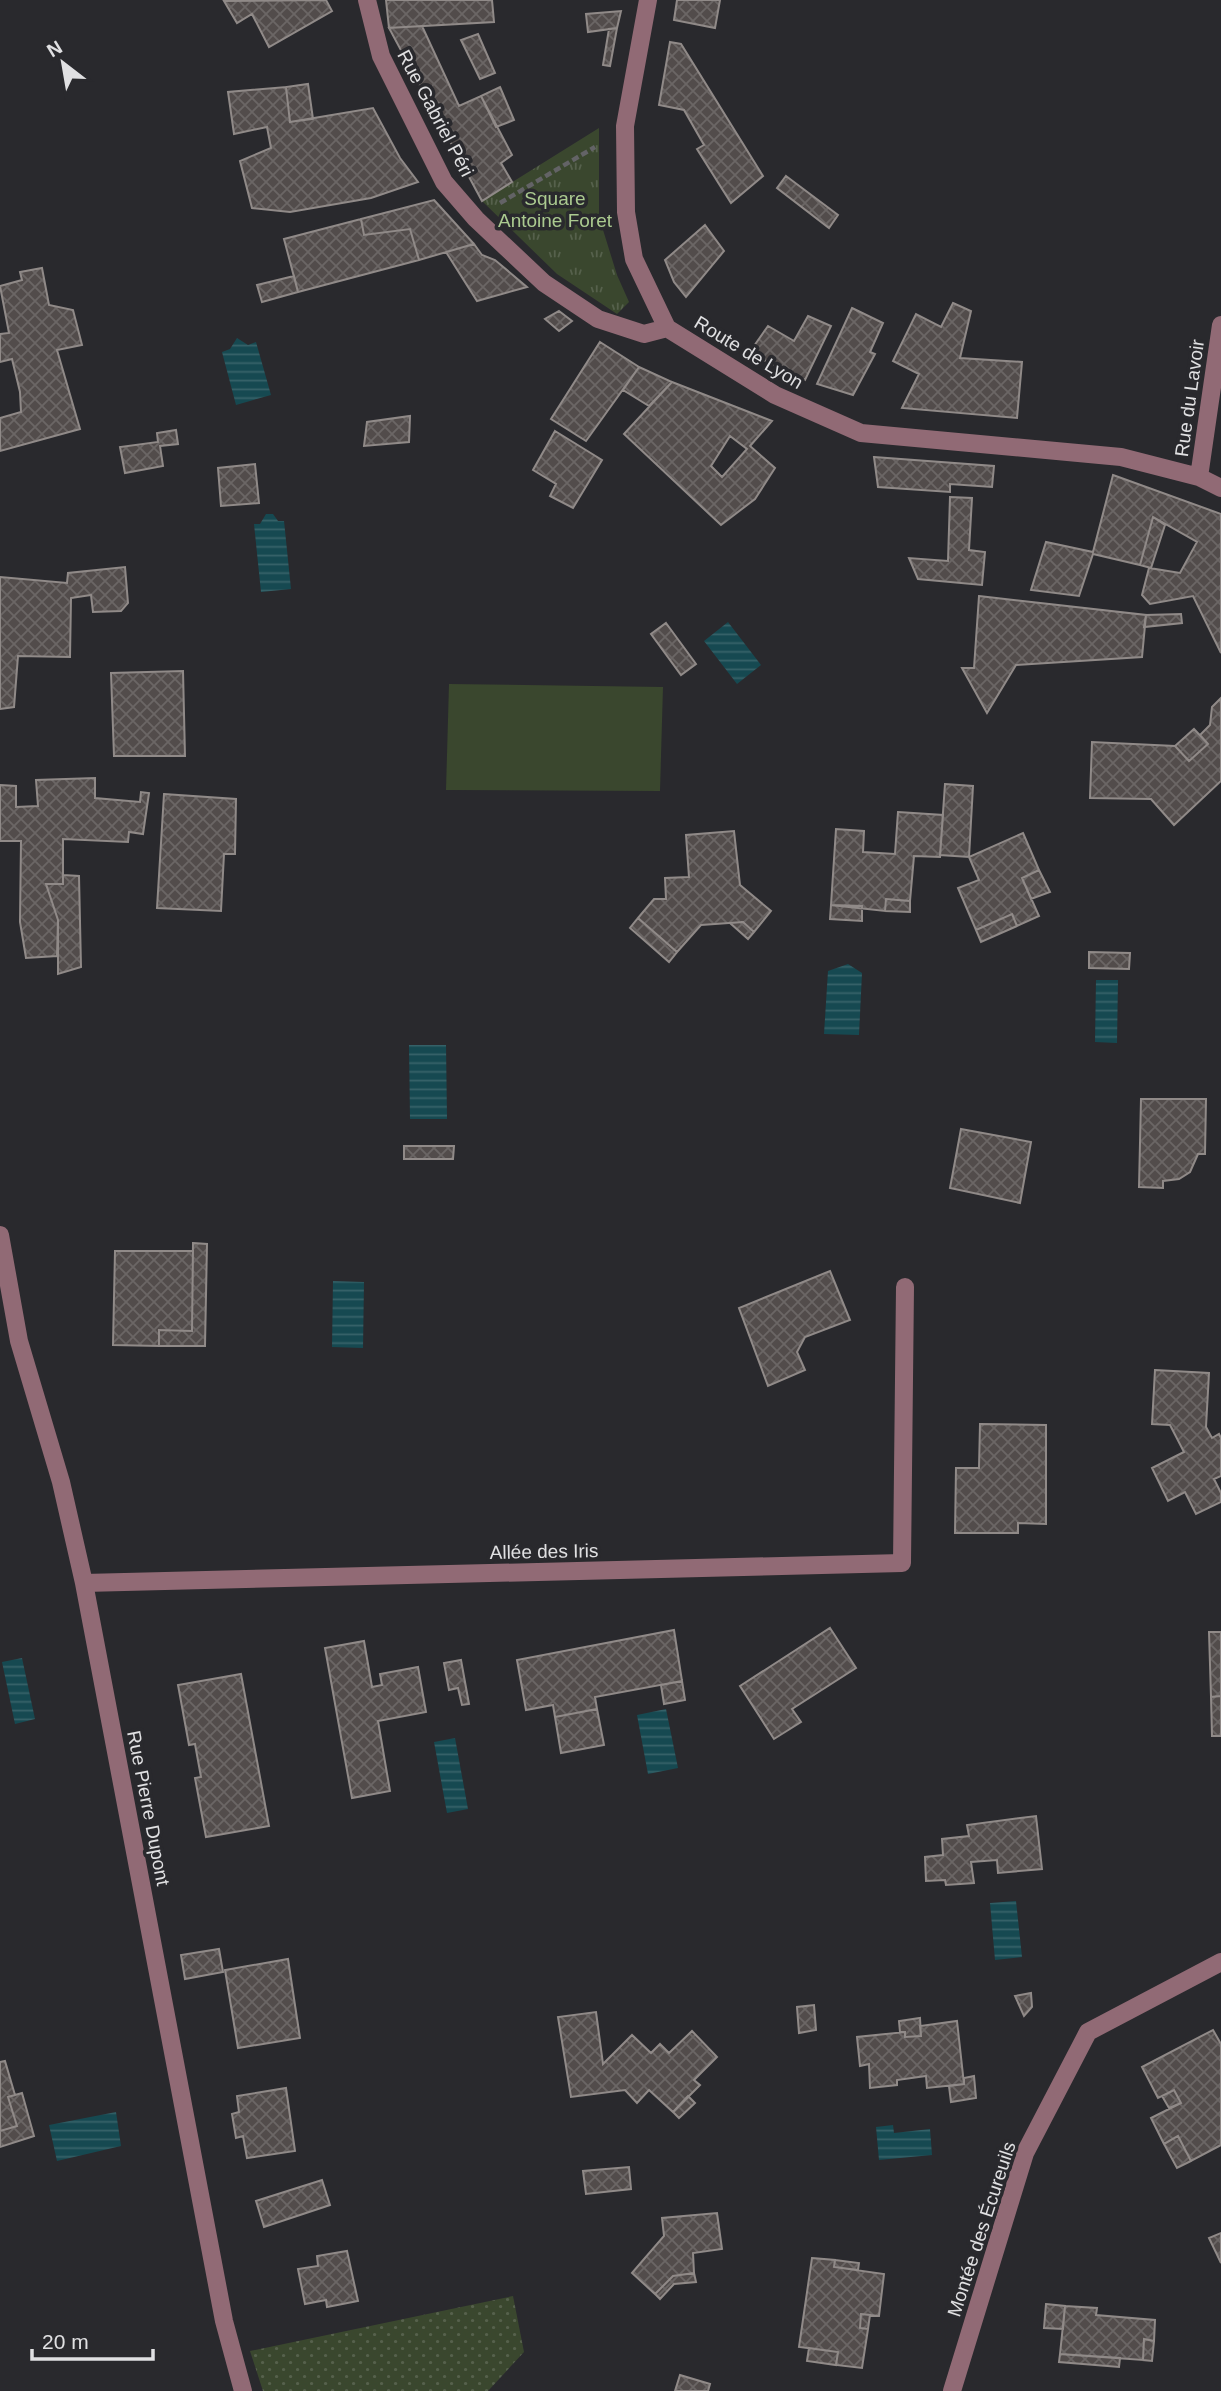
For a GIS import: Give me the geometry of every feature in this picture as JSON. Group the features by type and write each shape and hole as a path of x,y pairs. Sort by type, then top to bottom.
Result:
{"street":[{"name":"Rue Gabriel Péri","path":"367,0 381,57 438,171 444,182 477,219 544,283 598,319 644,334 667,328"},
{"name":"Route de Lyon","path":"648,0 625,126 626,212 634,259 667,328 775,395 861,433 1121,457 1199,477 1221,488"},
{"name":"Rue du Lavoir","path":"1199,477 1221,325"},
{"name":"Rue Pierre Dupont","path":"0,1236 19,1341 61,1482 84,1583 224,2321 243,2391"},
{"name":"Allée des Iris","path":"84,1583 902,1563 905,1287"},
{"name":"Montée des Écureuils","path":"952,2391 1026,2153 1088,2032 1221,1962"}],"path":[{"path":"477,219 625,126"}],"green space":[{"name":"Square Antoine Foret","path":"599,128 599,217 617,275 629,302 617,314 557,274 482,201"},
{"path":"449,684 663,687 660,791 446,790"},
{"path":"513,2296 524,2352 488,2391 263,2391 250,2351"}],"water":[{"path":"237,338 248,345 256,342 271,395 236,405 222,352 230,349"},
{"path":"266,514 273,514 278,521 284,521 291,589 261,592 254,524 260,524"},
{"path":"728,622 761,665 737,684 704,641"},
{"path":"848,964 862,973 859,1035 824,1034 828,971"},
{"path":"1096,980 1118,980 1117,1043 1095,1042"},
{"path":"409,1045 446,1045 447,1119 410,1119"},
{"path":"333,1281 364,1282 363,1348 332,1347"},
{"path":"22,1658 35,1719 15,1724 2,1662"},
{"path":"666,1709 678,1768 648,1774 637,1715"},
{"path":"455,1738 468,1809 447,1813 434,1742"},
{"path":"1016,1901 1022,1957 995,1960 990,1903"},
{"path":"116,2112 121,2146 57,2161 49,2125"},
{"path":"893,2125 894,2133 930,2129 932,2155 879,2160 876,2127"}],"building":[{"path":"326,0 332,11 269,47 252,14 237,23 224,1"},
{"path":"386,0 492,0 494,22 389,28"},
{"path":"677,0 720,0 715,28 674,20"},
{"path":"621,11 617,28 588,32 586,14"},
{"path":"422,26 459,106 481,96 512,155 501,163 512,182 482,201 389,28"},
{"path":"617,28 610,66 603,65 609,29"},
{"path":"478,34 495,73 480,79 461,40"},
{"path":"670,42 681,44 763,176 731,203 697,149 704,145 684,110 659,105"},
{"path":"308,84 313,119 290,122 286,87"},
{"path":"286,87 290,122 373,108 400,158 418,182 371,198 290,212 252,208 240,161 271,148 267,127 234,134 228,92"},
{"path":"500,87 514,120 496,127 481,96"},
{"path":"786,176 838,215 829,228 777,188"},
{"path":"434,200 474,244 419,260 410,229 364,235 361,219"},
{"path":"361,219 364,235 410,229 419,260 298,292 284,239"},
{"path":"705,225 724,251 686,297 674,282 665,260"},
{"path":"474,244 482,255 495,260 527,287 477,301 446,252"},
{"path":"42,268 49,305 73,310 82,345 57,350 80,429 0,451 0,418 21,412 20,392 12,359 0,362 0,334 9,333 0,286 22,280 20,272"},
{"path":"294,276 298,292 262,302 257,285"},
{"path":"953,303 971,311 960,358 1022,362 1017,418 902,408 919,374 893,361 916,314 941,327"},
{"path":"852,308 883,323 870,352 875,354 853,395 817,384"},
{"path":"559,311 572,321 559,331 545,319"},
{"path":"808,316 831,326 805,380 749,353 768,326 794,341"},
{"path":"600,342 639,367 586,441 551,419"},
{"path":"639,367 672,382 649,406 623,390"},
{"path":"672,382 772,421 750,446 775,468 755,499 721,525 624,434","holes":["730,436 747,449 722,477 711,466"]},
{"path":"410,416 409,442 364,446 367,422"},
{"path":"176,430 178,444 160,446 163,466 125,473 120,447 158,442 157,433"},
{"path":"555,431 602,460 573,508 550,496 556,484 533,470"},
{"path":"874,457 994,466 992,487 950,484 950,492 878,487"},
{"path":"255,464 259,503 221,506 218,468"},
{"path":"1113,475 1221,514 1221,653 1193,596 1150,604 1142,595 1149,568 1180,573 1197,542 1153,517 1140,565 1093,554 1079,596 1031,590 1046,542 1093,552"},
{"path":"950,497 972,498 969,550 985,552 982,585 918,579 909,558 948,561"},
{"path":"1153,517 1165,525 1151,568 1140,565"},
{"path":"125,567 128,603 121,611 93,612 91,595 71,598 70,657 18,656 14,707 0,709 0,577 67,583 68,573"},
{"path":"979,596 1146,615 1142,657 1016,665 987,713 962,668 974,668"},
{"path":"1181,614 1182,623 1144,627 1146,615"},
{"path":"666,623 696,664 681,675 651,634"},
{"path":"183,671 185,756 114,756 111,673"},
{"path":"1221,698 1221,781 1174,825 1151,799 1090,798 1092,742 1175,746 1189,761 1208,744 1200,735 1210,725 1212,707"},
{"path":"1194,729 1208,744 1189,761 1175,746"},
{"path":"95,778 95,798 140,802 141,792 149,793 143,834 129,832 128,842 63,839 63,884 46,884 58,920 57,956 26,958 20,922 21,841 0,841 0,785 16,786 16,807 38,806 36,780"},
{"path":"945,784 973,786 969,857 940,855"},
{"path":"164,794 236,799 235,854 224,854 221,911 157,908"},
{"path":"898,812 943,815 940,857 914,856 910,901 886,899 885,911 831,905 836,829 864,831 863,852 895,854"},
{"path":"734,831 740,885 771,911 754,932 743,922 701,925 677,952 638,918 654,899 666,899 665,878 689,877 686,835"},
{"path":"1023,833 1039,870 1022,878 1039,916 1017,926 1012,914 976,930 958,888 979,880 969,857"},
{"path":"1039,870 1050,892 1031,899 1022,878"},
{"path":"63,875 79,876 81,967 58,974 58,920 46,884 63,884"},
{"path":"886,899 910,901 910,912 885,911"},
{"path":"831,905 862,906 862,921 830,919"},
{"path":"1012,914 1017,926 981,942 976,930"},
{"path":"638,918 677,952 669,962 630,928"},
{"path":"743,922 754,932 748,939 730,923"},
{"path":"1089,952 1130,953 1129,969 1089,968"},
{"path":"1141,1099 1206,1099 1205,1154 1198,1154 1190,1172 1179,1179 1163,1181 1163,1188 1139,1187"},
{"path":"961,1129 1031,1142 1020,1203 950,1188"},
{"path":"404,1146 454,1146 453,1159 404,1159"},
{"path":"193,1243 207,1244 205,1346 159,1346 159,1330 192,1331"},
{"path":"115,1251 193,1251 192,1331 159,1330 159,1346 113,1345"},
{"path":"830,1271 850,1320 805,1337 797,1352 805,1370 768,1386 739,1308"},
{"path":"1155,1370 1209,1373 1206,1427 1212,1438 1219,1434 1221,1438 1221,1476 1214,1479 1221,1493 1221,1502 1196,1514 1185,1492 1168,1501 1152,1468 1184,1452 1170,1425 1152,1424"},
{"path":"980,1424 1046,1425 1046,1524 1018,1523 1018,1533 955,1533 956,1468 979,1468"},
{"path":"830,1628 856,1668 792,1709 801,1722 774,1739 740,1686"},
{"path":"674,1630 682,1681 595,1697 597,1709 555,1717 553,1705 526,1710 517,1660"},
{"path":"1209,1632 1221,1632 1221,1696 1211,1697"},
{"path":"364,1641 372,1687 382,1685 380,1674 418,1667 426,1712 378,1721 390,1791 352,1798 325,1648"},
{"path":"461,1660 469,1704 462,1705 458,1688 449,1690 444,1663"},
{"path":"241,1674 269,1826 206,1837 195,1778 201,1777 195,1744 189,1745 178,1685"},
{"path":"682,1681 685,1700 664,1704 661,1685"},
{"path":"1221,1696 1221,1736 1212,1736 1211,1697"},
{"path":"597,1709 604,1745 561,1753 555,1717"},
{"path":"1036,1816 1042,1869 998,1873 997,1860 971,1862 974,1883 946,1885 945,1880 926,1881 925,1857 943,1855 942,1839 969,1836 967,1825"},
{"path":"219,1949 223,1972 185,1979 181,1955"},
{"path":"288,1959 300,2038 238,2048 225,1970"},
{"path":"1031,1993 1032,2007 1024,2016 1015,1996"},
{"path":"814,2005 816,2030 799,2033 797,2007"},
{"path":"596,2012 603,2064 632,2035 651,2053 660,2044 669,2053 692,2031 717,2057 694,2080 700,2085 673,2112 649,2090 637,2103 625,2090 571,2097 558,2017"},
{"path":"920,2018 921,2036 905,2037 905,2032 900,2032 899,2021"},
{"path":"957,2021 964,2084 927,2088 926,2076 897,2080 897,2085 870,2088 869,2064 860,2066 857,2037 905,2032 905,2037 921,2036 920,2026"},
{"path":"1213,2030 1221,2044 1221,2145 1191,2161 1178,2136 1164,2144 1151,2118 1181,2103 1174,2090 1158,2098 1142,2067"},
{"path":"5,2061 15,2095 8,2097 17,2126 0,2131 0,2062"},
{"path":"974,2076 976,2098 951,2102 949,2086 964,2084 964,2078"},
{"path":"286,2088 295,2151 247,2158 243,2136 236,2138 232,2114 239,2112 237,2096"},
{"path":"1174,2090 1181,2103 1169,2108 1162,2096"},
{"path":"22,2093 34,2136 0,2147 0,2131 17,2126 8,2097"},
{"path":"688,2096 695,2103 679,2118 673,2112"},
{"path":"1178,2136 1191,2161 1177,2168 1164,2144"},
{"path":"629,2167 631,2189 586,2194 583,2171"},
{"path":"322,2180 330,2205 264,2227 256,2201"},
{"path":"717,2213 722,2249 693,2253 694,2273 673,2276 655,2294 632,2273 664,2236 662,2218"},
{"path":"1221,2233 1221,2263 1209,2238"},
{"path":"347,2251 358,2301 327,2307 326,2300 305,2304 298,2269 318,2266 317,2256"},
{"path":"812,2258 835,2260 834,2267 884,2274 879,2316 861,2314 860,2328 868,2329 862,2368 836,2365 838,2352 799,2347"},
{"path":"835,2260 859,2263 858,2270 834,2267"},
{"path":"694,2273 696,2282 674,2284 660,2299 655,2294 673,2276"},
{"path":"1046,2304 1065,2306 1063,2329 1044,2328"},
{"path":"1065,2306 1097,2308 1096,2315 1155,2320 1154,2341 1144,2339 1143,2360 1060,2354"},
{"path":"861,2314 870,2315 868,2329 860,2328"},
{"path":"1144,2339 1154,2341 1152,2361 1143,2360"},
{"path":"809,2348 838,2352 836,2365 807,2361"},
{"path":"1060,2354 1120,2358 1119,2367 1059,2362"},
{"path":"680,2375 710,2384 708,2391 675,2391"}]}
